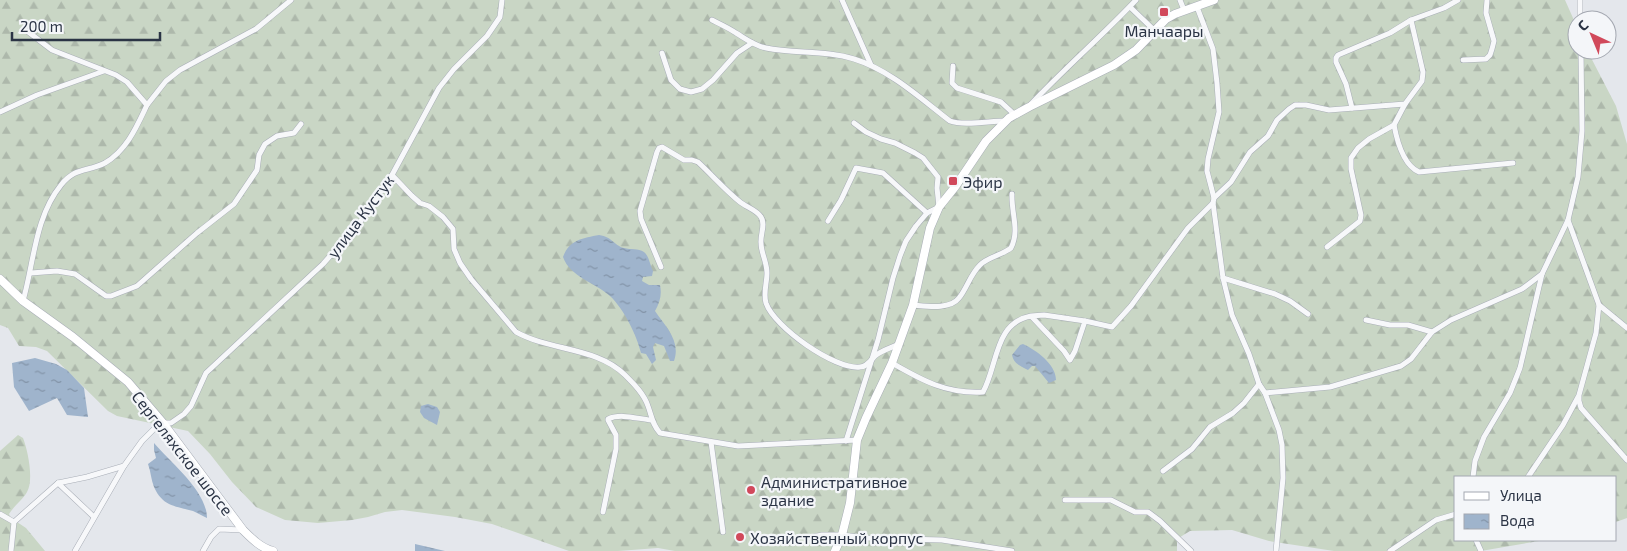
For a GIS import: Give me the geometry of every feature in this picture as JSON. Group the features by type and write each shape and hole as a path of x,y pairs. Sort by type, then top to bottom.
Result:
{"main road":[{"path":"835,551 842,535 850,503 857,440 892,364 913,306 930,228 940,207 986,141 1005,121 1029,106 1114,65 1136,50 1166,19 1184,10 1214,0"},
{"name":"Сергеляхское шоссе","path":"0,278 23,301 106,363 128,382 163,423 243,530 254,540 273,551"}],"street":[{"path":"23,301 44,213 61,185 72,174 104,163 123,147 136,130 147,105 166,81 180,70 256,29 291,0"},
{"name":"улица Кустук","path":"75,551 124,466 142,441 163,423 171,423 184,414 191,406 206,374 331,256 360,222 392,175 439,88 454,69 487,36 500,17 502,0"},
{"path":"842,0 871,65"},
{"path":"1029,106 1057,76 1100,38 1136,0"},
{"path":"1180,0 1184,10"},
{"path":"1352,108 1346,84 1336,58 1390,33 1412,20 1444,8 1458,0"},
{"path":"1463,60 1486,59 1490,55 1494,41 1486,13 1487,0"},
{"path":"1130,7 1154,30"},
{"path":"1196,7 1210,38 1217,83 1219,112 1207,171 1213,200 1222,278 1232,315 1250,354 1282,445 1283,478 1276,551"},
{"path":"712,20 752,43 773,49 808,51 853,58 871,65 888,74 956,124 1005,121"},
{"path":"1327,247 1360,221 1361,215 1351,169 1351,158 1358,148 1369,139 1394,125 1405,104 1422,81 1423,72 1412,20"},
{"path":"27,31 52,50 116,75 127,82 147,105"},
{"path":"662,53 671,80 680,90 691,92 702,90 737,53 752,43"},
{"path":"1472,476 1481,443 1510,393 1520,368 1542,274 1568,220 1578,177 1582,131 1581,60"},
{"path":"953,66 952,83 956,88 1001,102 1015,115"},
{"path":"0,112 37,95 104,71"},
{"path":"892,364 920,380 939,388 983,392 1006,331 1023,318 1044,315 1112,327 1131,306 1188,228 1230,182 1250,152 1268,136 1277,120 1288,109 1295,105 1306,105 1329,110 1405,104"},
{"path":"846,441 878,340 893,278 906,241 927,213 940,207 937,188 938,176 923,158 895,143 881,140 854,123"},
{"path":"31,273 57,271 74,274 106,296 111,296 137,286 197,233 234,204 257,170 258,155 265,144 277,136 294,132 301,124"},
{"path":"1394,125 1402,153 1413,170 1419,172 1513,164"},
{"path":"661,267 641,219 640,211 656,152 662,147 680,159 698,162 738,201 762,217 764,223 760,236 767,274 766,302 771,312 785,328 802,343 837,362 858,368 863,367 876,355 899,344"},
{"path":"828,221 841,200 856,168 883,173 927,213"},
{"path":"392,175 412,196 420,203 429,206 453,229 454,249 460,263 516,332 525,337 606,360 624,374 644,396 651,420 657,430 664,435 738,446 857,440"},
{"path":"913,306 930,307 952,303 958,299 970,276 981,264 1012,248 1016,232 1011,204 1012,194"},
{"path":"1529,476 1563,425 1579,395 1596,333 1599,305 1568,220"},
{"path":"1265,393 1330,387 1401,366 1411,359 1432,332 1451,320 1522,289 1542,274"},
{"path":"1222,278 1275,294 1290,301 1308,314"},
{"path":"1599,305 1627,328"},
{"path":"1032,316 1064,350 1070,360 1085,321"},
{"path":"1366,320 1390,325 1408,325 1432,332"},
{"path":"1163,470 1192,448 1210,427 1238,408 1259,384"},
{"path":"1579,395 1581,408 1627,460"},
{"path":"603,512 616,449 616,435 608,419 629,416 651,420"},
{"path":"711,442 723,532"},
{"path":"11,551 14,522 58,483 87,478 124,466"},
{"path":"58,483 94,517"},
{"path":"1065,500 1111,500 1135,512 1148,512 1192,551"},
{"path":"0,514 14,522"},
{"path":"1390,551 1436,520 1454,515"},
{"path":"203,551 211,537 219,529 243,530"},
{"path":"808,538 822,535 842,535 866,538 942,540 1012,551"}],"green space":[{"path":"0,0 1565,0 1569,10 1567,10 1567,60 1592,60 1616,106 1627,144 1627,518 1617,522 1617,476 1454,476 1454,541 1539,541 1481,551 1334,551 1269,541 1232,530 1190,531 1177,539 1177,551 675,551 658,548 618,551 569,551 492,524 402,510 352,520 318,523 285,520 256,507 188,431 117,416 108,411 47,351 36,347 19,346 8,328 0,325"},
{"path":"18,435 23,438 27,450 30,480 26,494 9,514 11,518 26,528 45,551 0,551 0,451"}],"water":[{"path":"599,235 607,237 620,247 642,251 647,256 653,271 652,276 643,277 642,281 649,285 660,285 660,298 655,311 674,341 676,354 674,361 670,361 664,346 655,343 653,347 656,360 652,364 646,354 641,353 629,323 615,301 604,291 577,275 566,264 563,257 573,243"},
{"path":"1023,344 1034,350 1049,363 1053,368 1056,380 1049,383 1035,366 1028,370 1016,363 1012,355"},
{"path":"35,358 56,364 67,370 84,388 88,417 67,415 57,398 29,411 14,387 12,363"},
{"path":"428,404 437,407 440,412 437,425 424,418 420,412 421,406"},
{"path":"154,443 194,487 201,498 207,518 193,511 170,505 158,494 153,484 148,464 156,458"},
{"path":"415,544 445,551 415,551"}],"place":[{"name":"Манчаары","path":"1164,12"},
{"name":"Эфир","path":"953,181"},
{"name":"Административное здание","path":"751,490"},
{"name":"Хозяйственный корпус","path":"740,537"}]}
